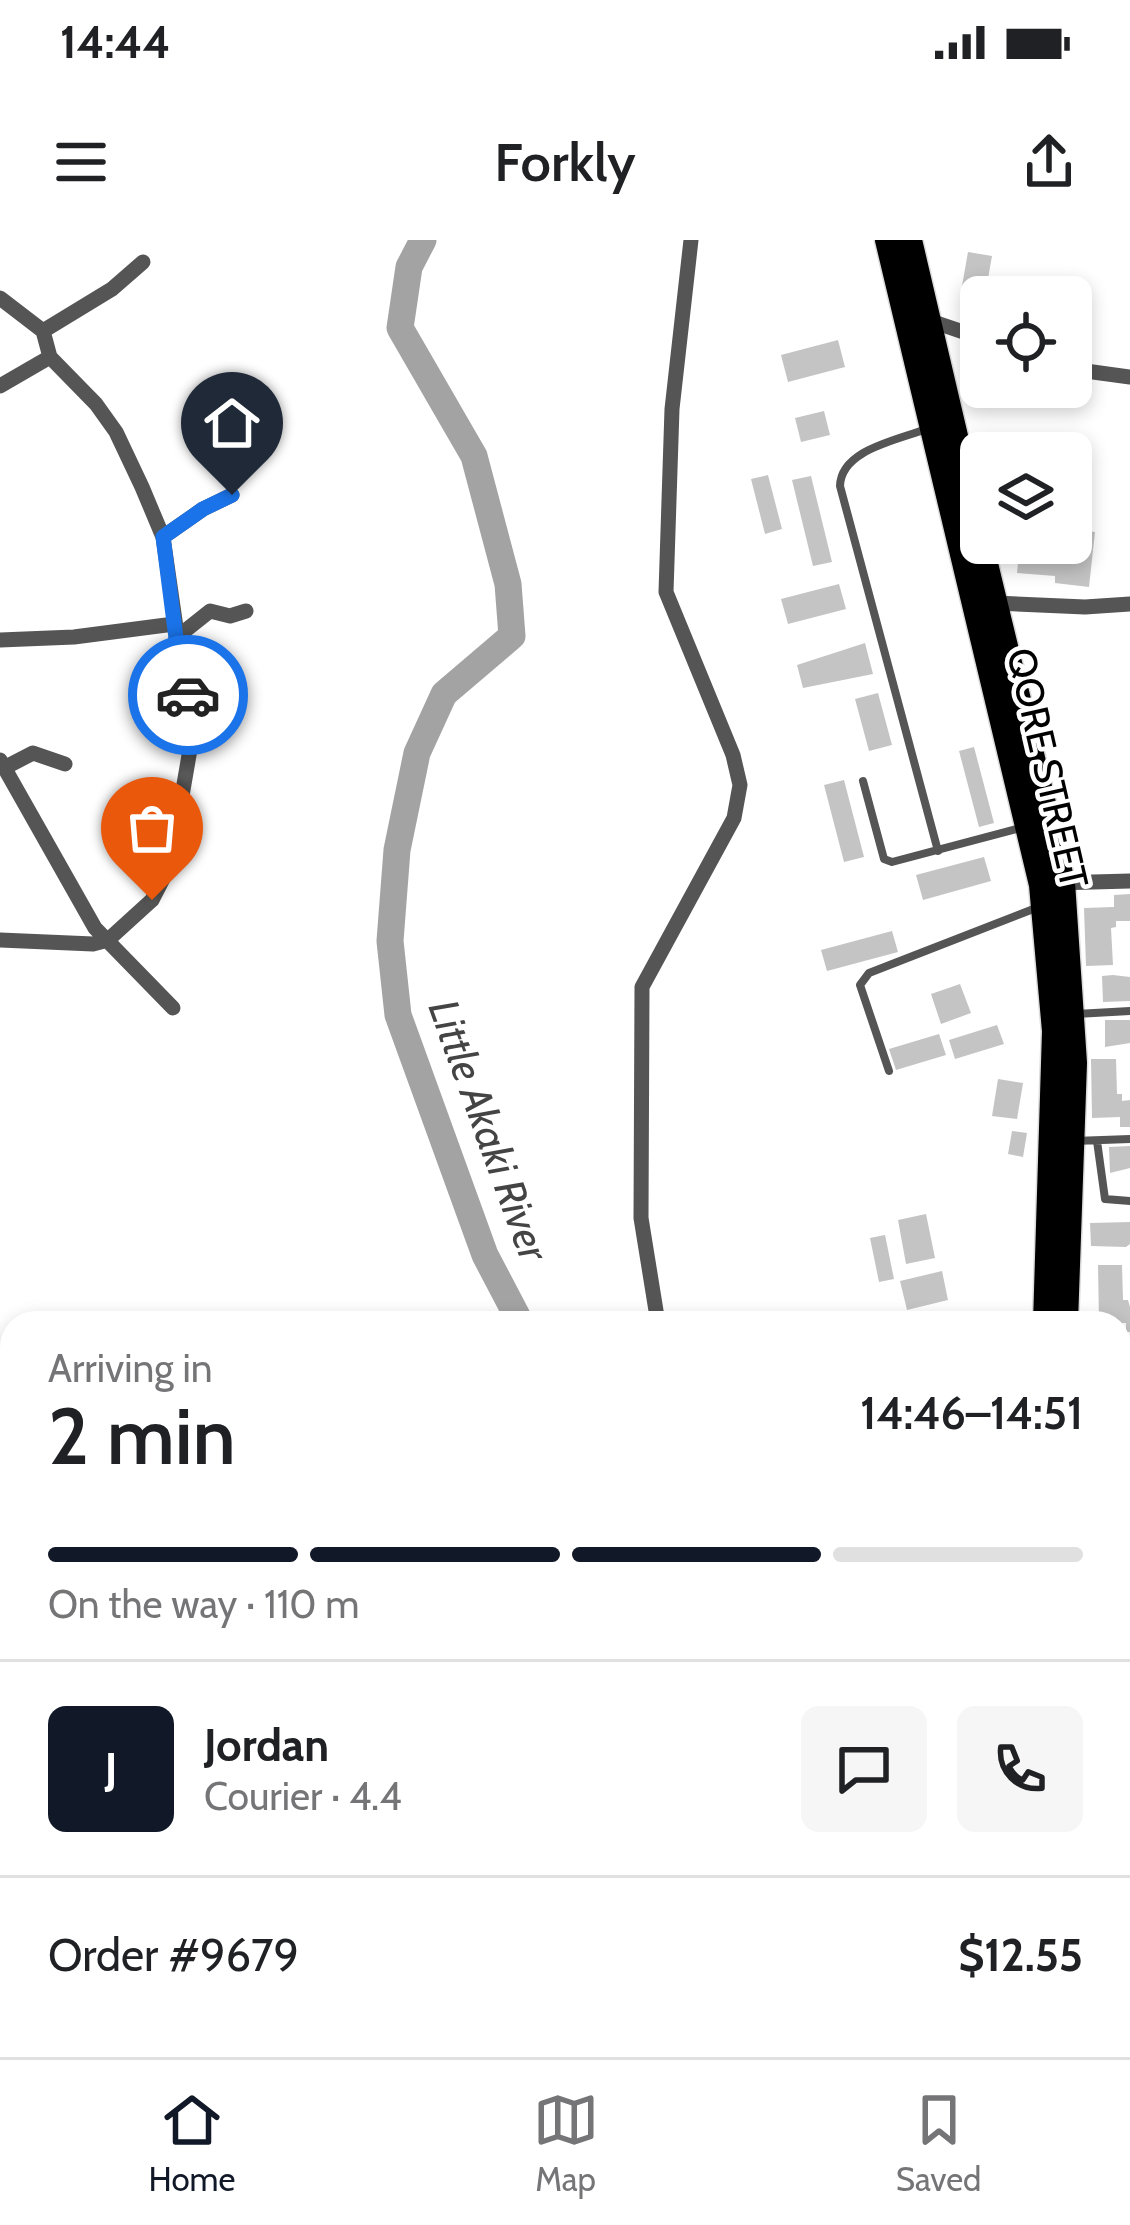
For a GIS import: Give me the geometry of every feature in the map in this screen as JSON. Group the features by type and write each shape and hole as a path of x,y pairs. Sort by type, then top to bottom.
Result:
{"main road":[{"name":"QORE STREET","path":"887,240 916,318 960,470"},
{"name":"QORE STREET","path":"910,240 930,428 1027,827 1049,891 1054,1030 1045,1311"},
{"name":"QORE STREET","path":"986,564 1074,1014 1085,1141 1067,1311"}],"street":[{"path":"656,1311 641,1218 642,987 734,818 740,785 734,754 666,592 672,409 692,240"},
{"path":"43,331 112,289 143,262"},
{"path":"0,298 43,331 50,357 116,432 163,537 192,738 170,865 152,900 109,940 93,944 0,940"},
{"path":"916,318 960,332"},
{"path":"0,386 50,357"},
{"path":"1092,371 1130,377"},
{"path":"163,537 232,495"},
{"path":"995,603 1130,604"},
{"path":"0,640 175,631 211,611 230,616 246,611"},
{"path":"65,764 33,753 2,764 80,907 173,1008"},
{"path":"1049,891 1130,881"}],"lane":[{"path":"930,428 849,460 841,472 840,486 938,850"},
{"path":"863,781 884,860 892,862 1027,827"},
{"path":"889,1071 860,985 869,973 1049,891"},
{"path":"1074,1014 1130,1011"},
{"path":"1130,1139 1085,1141 1105,1199 1130,1201"}],"building":[{"path":"968,252 992,256 988,276 964,276"},
{"path":"838,340 845,367 788,382 781,355"},
{"path":"824,411 830,435 801,442 795,418"},
{"path":"768,475 782,529 765,534 751,479"},
{"path":"811,476 832,562 813,566 792,480"},
{"path":"1018,564 1092,564 1089,587 1055,583 1055,576 1017,573"},
{"path":"839,584 846,609 788,624 781,599"},
{"path":"865,643 873,674 803,688 797,665"},
{"path":"878,693 892,745 869,751 855,699"},
{"path":"974,747 994,823 979,827 959,751"},
{"path":"844,780 864,857 844,862 824,785"},
{"path":"984,857 991,881 923,900 916,875"},
{"path":"1130,894 1130,921 1116,921 1111,928 1113,965 1086,966 1084,908 1114,907 1114,895"},
{"path":"892,931 898,952 827,971 821,950"},
{"path":"1102,976 1130,977 1130,1001 1103,1002"},
{"path":"960,984 971,1013 941,1024 931,994"},
{"path":"1105,1020 1130,1020 1130,1043 1105,1047"},
{"path":"997,1025 1004,1044 955,1059 949,1040"},
{"path":"939,1034 946,1055 896,1070 889,1049"},
{"path":"1091,1059 1116,1059 1117,1094 1122,1094 1122,1101 1130,1100 1130,1127 1120,1127 1120,1117 1092,1118"},
{"path":"998,1079 1023,1083 1017,1119 992,1116"},
{"path":"1012,1131 1027,1133 1023,1157 1008,1154"},
{"path":"1130,1146 1130,1168 1110,1173 1109,1147"},
{"path":"926,1214 935,1258 906,1264 898,1220"},
{"path":"1130,1222 1126,1247 1091,1246 1090,1223"},
{"path":"885,1235 894,1279 879,1282 870,1238"},
{"path":"1098,1265 1122,1265 1123,1300 1128,1300 1130,1311 1099,1311"},
{"path":"942,1271 948,1300 907,1310 900,1281"}],"waterway":[{"name":"Little Akaki River","path":"423,240 409,267 400,328 474,456 508,584 512,636 444,694 417,753 397,850 390,941 398,1015 485,1255 514,1311"}],"way so far":[{"path":"152,900 170,865 183,793 192,738 188,695"}],"route":[{"path":"188,695 163,537 232,495"}]}
